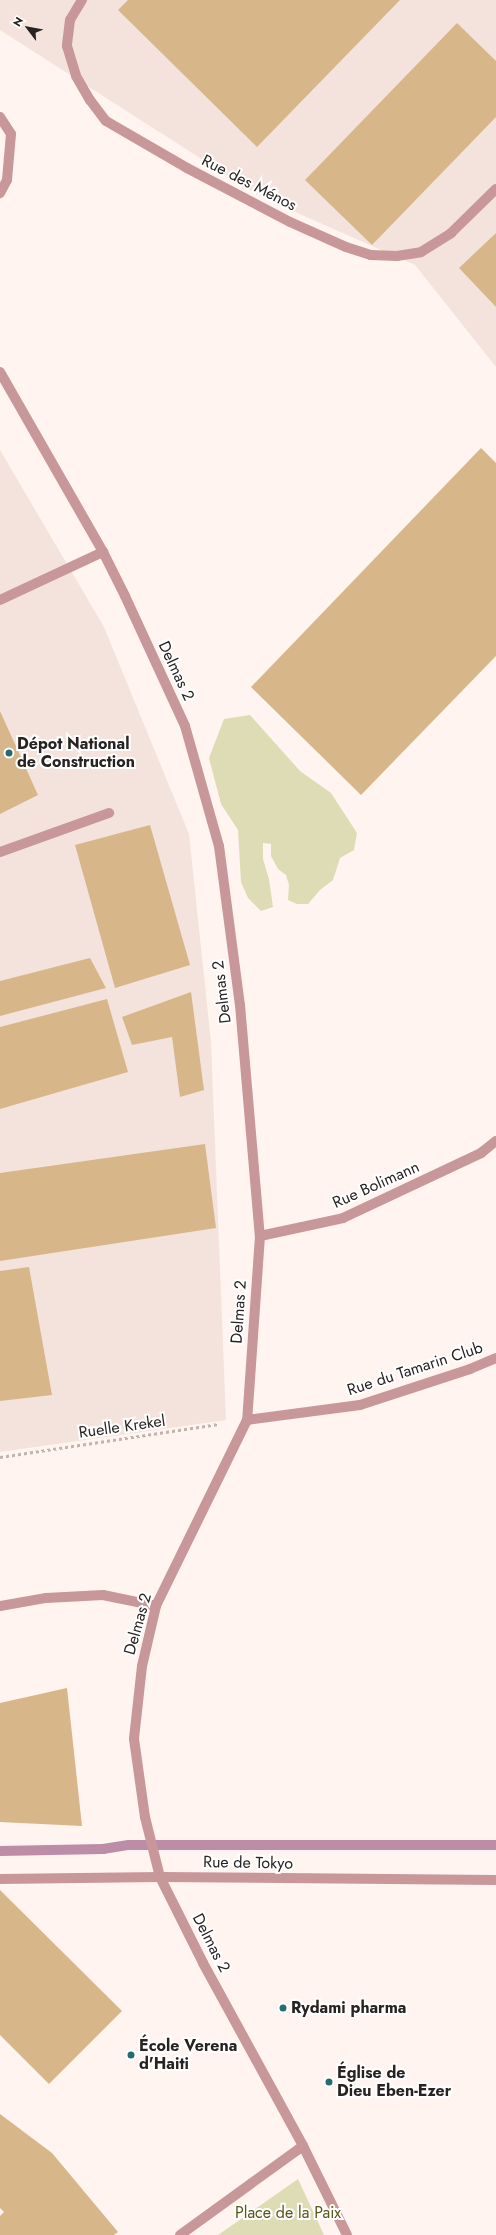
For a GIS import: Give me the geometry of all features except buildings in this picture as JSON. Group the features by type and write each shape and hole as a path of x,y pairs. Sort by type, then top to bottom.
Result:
{"street":[{"name":"Rue des Ménos","path":"82,0 70,20 66,46 76,76 90,100 106,121 187,168 290,222 346,247 371,255 403,255 421,252 451,234 496,189"},
{"path":"0,117 11,134 7,180 0,193"},
{"name":"Delmas 2","path":"0,372 103,552 126,596 185,726 219,846 240,1005 260,1236 247,1420 156,1606 142,1666 134,1739 144,1817 160,1877 203,1962 303,2146 347,2235"},
{"path":"0,600 103,552"},
{"path":"0,852 109,813"},
{"name":"Rue Bolimann","path":"260,1236 343,1218 481,1153 496,1141"},
{"name":"Rue du Tamarin Club","path":"247,1420 360,1405 470,1369 496,1358"},
{"path":"0,1606 46,1598 103,1595 156,1606"},
{"name":"Rue de Tokyo","path":"0,1879 160,1877 496,1880"},
{"path":"180,2235 303,2146"}],"path":[{"name":"Ruelle Krekel","path":"0,1457 247,1420"}],"shaded area":[{"path":"0,0 496,0 496,367 415,265 259,196 0,30"},
{"path":"0,450 104,627 189,834 211,1042 226,1420 0,1452"}],"green space":[{"path":"250,715 300,771 331,793 357,833 354,850 340,858 333,880 320,890 308,904 297,904 288,900 289,885 286,875 278,869 271,856 271,844 263,843 263,859 269,879 273,907 261,911 248,898 241,882 238,830 221,804 209,758 224,719"},
{"name":"Place de la Paix","path":"298,2179 324,2235 218,2235"}],"waterway":[{"path":"0,1851 103,1849 129,1845 496,1845"}],"place":[{"name":"Dépot National de Construction","path":"9,753"},
{"name":"Rydami pharma","path":"283,2008"},
{"name":"École Verena d'Haiti","path":"131,2055"},
{"name":"Église de Dieu Eben-Ezer","path":"329,2082"}]}
